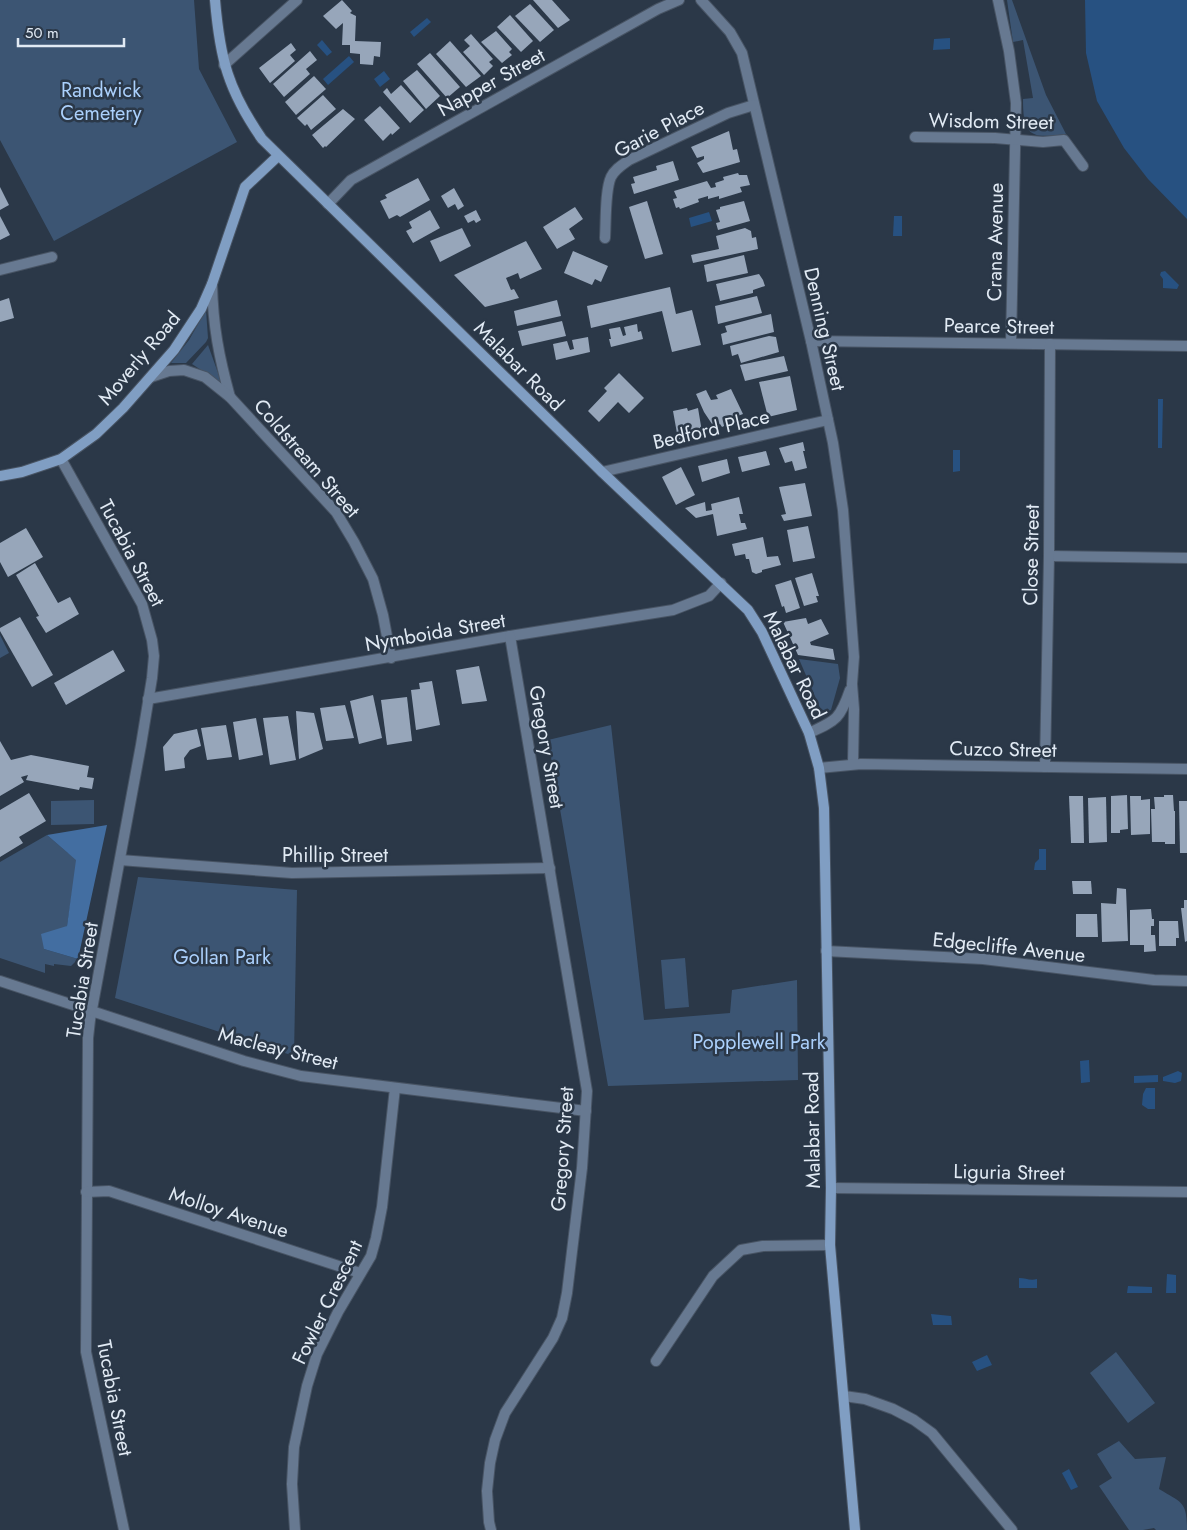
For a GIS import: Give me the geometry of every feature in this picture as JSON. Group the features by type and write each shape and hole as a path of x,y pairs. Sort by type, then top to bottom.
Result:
{"main road":[{"name":"Malabar Road","path":"215,0 224,65 233,91 262,139 602,472 748,610 762,632 809,733 819,768 824,808 830,1245 855,1530"},
{"name":"Moverly Road","path":"0,476 22,472 61,459 96,434 151,377 189,329 212,284 245,187 278,156"}],"street":[{"path":"224,65 296,0"},
{"name":"Napper Street","path":"328,204 351,180 658,9 679,0"},
{"name":"Denning Street","path":"702,0 730,32 742,54 811,341 833,443 843,510 854,657 852,684 854,709 853,764"},
{"name":"Crana Avenue","path":"998,0 1009,51 1016,103 1011,343"},
{"name":"Garie Place","path":"605,238 609,188 611,178 616,169 629,160 728,113 754,105"},
{"name":"Wisdom Street","path":"915,137 995,138 1043,142 1064,140 1083,166"},
{"path":"0,270 52,257"},
{"name":"Coldstream Street","path":"212,284 212,310 216,340 230,397"},
{"name":"Pearce Street","path":"811,341 1187,346"},
{"name":"Close Street","path":"1045,767 1049,556 1050,344"},
{"name":"Coldstream Street","path":"151,377 169,371 190,372 206,377 230,397 336,512 373,579 383,615 391,658"},
{"name":"Bedford Place","path":"602,472 828,420"},
{"name":"Tucabia Street","path":"61,459 142,604 154,656 88,1038 86,1352 124,1530"},
{"path":"1049,556 1187,558"},
{"name":"Nymboida Street","path":"148,699 672,610 695,603 709,596 721,584"},
{"name":"Gregory Street","path":"491,1530 487,1491 495,1440 505,1413 553,1338 562,1318 567,1293 582,1168 587,1091 510,636"},
{"name":"Denning Street","path":"809,733 837,719 844,710 852,684"},
{"name":"Cuzco Street","path":"819,768 853,764 1187,768"},
{"name":"Phillip Street","path":"120,860 292,873 550,868"},
{"name":"Edgecliffe Avenue","path":"826,951 983,959 1154,980 1187,981"},
{"name":"Macleay Street","path":"0,981 244,1061 291,1073 339,1082 586,1111"},
{"name":"Fowler Crescent","path":"295,1530 292,1484 294,1446 307,1386 317,1354 371,1256 382,1207 395,1088"},
{"name":"Liguria Street","path":"830,1188 1187,1192"},
{"name":"Molloy Avenue","path":"86,1192 109,1191 360,1273"},
{"path":"656,1361 713,1276 741,1250 763,1246 830,1245"},
{"path":"844,1396 865,1399 886,1406 914,1420 932,1433 1012,1530"}],"green space":[{"name":"Randwick Cemetery","path":"0,0 194,0 199,69 237,142 54,241 0,140"},
{"path":"1007,0 1012,0 1046,95 1066,134 1037,135 1027,128 1023,111 1023,99 1033,98 1023,40 1013,42"},
{"path":"206,310 208,338 206,342 186,363 171,363 189,340"},
{"path":"208,345 222,384 192,364"},
{"path":"0,635 9,653 0,658"},
{"path":"799,659 838,664 840,678 831,710 826,712 820,708"},
{"name":"Popplewell Park","path":"611,725 644,1020 730,1013 732,990 797,980 798,1080 608,1086 548,740"},
{"path":"94,800 94,824 51,825 51,801"},
{"path":"47,835 68,853 78,855 67,926 44,949 78,959 71,966 45,964 45,973 0,958 0,862"},
{"name":"Gollan Park","path":"138,877 297,890 294,1056 115,998"},
{"path":"685,958 689,1007 665,1009 661,960"},
{"path":"1116,1352 1155,1403 1128,1423 1090,1373"},
{"path":"1119,1441 1135,1459 1166,1457 1159,1489 1182,1504 1186,1513 1187,1530 1156,1530 1154,1528 1129,1530 1099,1486 1112,1478 1097,1454"}],"shaded area":[{"path":"1085,0 1187,0 1187,219 1148,179 1124,148 1097,101 1086,53"},
{"path":"427,18 431,22 414,37 410,32"},
{"path":"950,38 950,49 933,50 934,39"},
{"path":"322,40 332,52 327,56 317,45"},
{"path":"349,56 354,62 328,85 323,79"},
{"path":"384,71 390,79 380,87 374,79"},
{"path":"709,212 712,221 691,227 689,218"},
{"path":"894,216 902,216 902,236 893,236"},
{"path":"1165,271 1179,285 1177,289 1163,288 1161,272"},
{"path":"1158,399 1163,399 1162,448 1158,448"},
{"path":"953,450 960,450 960,471 953,472"},
{"path":"107,825 78,959 44,949 41,934 67,926 76,860 47,835"},
{"path":"1039,849 1046,849 1046,870 1034,870 1035,863 1039,859"},
{"path":"1089,1060 1090,1082 1081,1083 1080,1061"},
{"path":"1178,1071 1182,1073 1181,1081 1175,1083 1163,1081 1163,1077"},
{"path":"1158,1075 1158,1082 1134,1083 1134,1076"},
{"path":"1146,1088 1155,1088 1155,1109 1148,1109 1142,1105 1143,1094"},
{"path":"1167,1274 1176,1275 1176,1293 1166,1293"},
{"path":"1019,1278 1037,1279 1037,1288 1019,1288"},
{"path":"1128,1286 1152,1287 1152,1293 1127,1293"},
{"path":"931,1314 951,1316 952,1325 933,1325"},
{"path":"987,1355 992,1365 977,1371 972,1362"},
{"path":"1069,1469 1078,1487 1071,1490 1062,1473"}],"building":[{"path":"342,0 352,11 350,13 356,16 355,41 381,42 380,57 374,56 373,65 360,64 360,54 350,53 350,45 342,45 343,23 336,29 323,16"},
{"path":"533,0 552,0 570,20 558,28"},
{"path":"530,4 554,30 540,42 515,16"},
{"path":"510,15 533,41 521,52 497,27"},
{"path":"496,31 512,49 509,52 512,55 502,63 481,42"},
{"path":"471,34 493,59 489,62 493,66 484,75 463,52 470,46 464,40"},
{"path":"450,41 481,76 466,87 436,54"},
{"path":"291,43 296,50 290,55 295,61 270,83 259,68"},
{"path":"310,51 317,60 306,69 310,74 284,97 273,84"},
{"path":"430,53 460,87 447,98 417,64"},
{"path":"417,70 440,96 426,109 403,81"},
{"path":"314,76 326,89 296,115 285,102"},
{"path":"401,85 424,110 410,123 383,92 387,88 391,94"},
{"path":"323,95 336,109 311,130 307,124 305,126 297,118"},
{"path":"380,106 400,128 383,141 364,120"},
{"path":"343,109 355,119 323,148 312,135"},
{"path":"729,131 733,150 737,149 740,162 703,173 697,163 704,159 704,156 697,158 691,147"},
{"path":"673,161 679,180 634,194 631,184 635,183 633,177 657,170 656,166"},
{"path":"738,173 739,175 747,175 750,185 740,187 742,192 719,199 719,196 708,199 708,196 698,199 699,202 680,209 679,207 676,208 673,199 677,198 674,191 707,181 711,188 716,187 715,183 724,180 723,177"},
{"path":"418,178 430,200 400,217 397,215 389,219 380,201 387,198 385,195"},
{"path":"0,187 9,205 0,210"},
{"path":"454,188 464,206 458,210 455,204 448,208 441,196"},
{"path":"647,201 663,254 645,259 629,207"},
{"path":"744,201 750,221 718,230 716,223 720,222 716,210 720,209 720,207"},
{"path":"575,207 583,219 569,229 575,239 557,249 543,227"},
{"path":"430,210 440,228 413,243 406,231 412,228 409,222"},
{"path":"476,210 481,220 476,223 474,220 468,223 464,216"},
{"path":"0,216 10,235 0,240"},
{"path":"462,228 471,246 440,262 430,241"},
{"path":"745,228 751,231 752,238 756,237 758,249 693,263 691,255 719,249 716,236"},
{"path":"526,241 542,269 520,279 518,273 506,278 511,290 514,289 519,298 485,307 454,275"},
{"path":"573,251 608,266 601,282 595,279 592,285 564,273"},
{"path":"744,255 748,273 707,282 704,265"},
{"path":"759,274 765,286 753,290 753,293 720,301 716,284"},
{"path":"670,287 676,314 692,310 701,345 672,352 662,311 591,328 587,306"},
{"path":"757,296 762,313 718,324 715,306"},
{"path":"9,298 14,318 0,322 0,301"},
{"path":"557,300 561,316 517,326 514,311"},
{"path":"771,314 774,332 723,345 721,334 727,332 725,326"},
{"path":"562,321 566,336 522,346 518,331"},
{"path":"637,324 638,332 641,331 643,339 611,347 609,329 620,327 623,336 626,335 624,327"},
{"path":"769,336 776,337 779,352 741,363 738,354 732,356 730,346"},
{"path":"588,337 590,352 556,360 553,344 567,341 570,350 574,349 572,340"},
{"path":"784,356 788,371 745,381 740,365"},
{"path":"619,373 644,398 629,413 618,402 599,422 588,411 607,391 604,388"},
{"path":"790,376 797,410 768,417 759,382"},
{"path":"731,389 743,414 735,417 737,420 722,427 720,424 714,427 704,412 696,394 706,390 711,400 718,399 716,395"},
{"path":"687,408 688,411 698,408 702,432 685,435 686,438 678,439 673,411"},
{"path":"803,442 807,468 795,471 792,461 785,463 779,448"},
{"path":"766,451 770,465 742,472 738,457"},
{"path":"727,459 730,473 702,482 698,466"},
{"path":"681,467 695,495 676,505 662,477"},
{"path":"805,483 812,516 784,521 781,515 786,514 779,487"},
{"path":"739,497 743,514 739,514 741,523 745,523 747,529 717,536 713,514 696,518 685,508 705,502 706,511 712,510 711,504"},
{"path":"808,526 815,558 793,562 787,530"},
{"path":"26,528 43,557 8,577 0,562 0,543"},
{"path":"763,537 767,557 778,556 781,565 762,570 762,572 756,574 752,572 749,559 746,559 745,554 735,556 732,544"},
{"path":"35,563 58,603 70,597 79,614 46,633 36,617 39,616 16,575"},
{"path":"812,573 819,596 816,596 818,602 804,606 795,578"},
{"path":"791,580 800,608 786,613 784,606 782,607 775,585"},
{"path":"20,617 53,675 32,687 0,631 0,628"},
{"path":"806,618 808,624 821,619 829,634 810,642 811,645 833,649 835,660 798,655 783,622"},
{"path":"113,650 125,671 66,705 54,683"},
{"path":"479,666 487,701 462,704 456,670"},
{"path":"432,681 440,725 416,730 411,690 420,689 419,683"},
{"path":"373,695 382,738 359,744 350,701"},
{"path":"407,697 412,741 387,745 381,700"},
{"path":"345,705 354,738 326,741 320,708"},
{"path":"296,711 314,713 323,749 299,759"},
{"path":"288,716 296,760 270,765 263,718"},
{"path":"256,718 263,755 239,760 233,722"},
{"path":"226,725 232,757 207,760 201,728"},
{"path":"197,729 201,746 190,750 184,758 185,768 165,771 163,747 174,734"},
{"path":"0,741 11,760 31,755 89,766 87,777 94,778 92,789 80,787 79,790 26,780 28,775 21,777 24,782 0,796"},
{"path":"29,793 46,821 19,837 23,843 0,857 0,810"},
{"path":"1127,795 1128,829 1120,830 1120,833 1111,833 1111,796"},
{"path":"1164,795 1173,795 1175,844 1152,842 1151,809 1155,809 1154,797 1164,797"},
{"path":"1069,796 1083,796 1084,843 1071,843"},
{"path":"1130,796 1141,796 1141,800 1150,799 1150,834 1131,835"},
{"path":"1106,797 1107,842 1089,843 1088,798"},
{"path":"1179,801 1187,801 1187,853 1180,853"},
{"path":"1072,881 1091,881 1092,894 1073,894"},
{"path":"1117,888 1126,889 1128,941 1102,942 1101,903 1116,904"},
{"path":"1184,900 1187,900 1187,941 1185,942 1181,908 1184,908"},
{"path":"1151,909 1154,926 1151,926 1151,935 1155,935 1156,951 1144,952 1144,945 1130,945 1130,910"},
{"path":"1076,914 1097,914 1098,937 1076,937"},
{"path":"1159,921 1178,921 1179,938 1176,938 1176,946 1159,946"}]}
